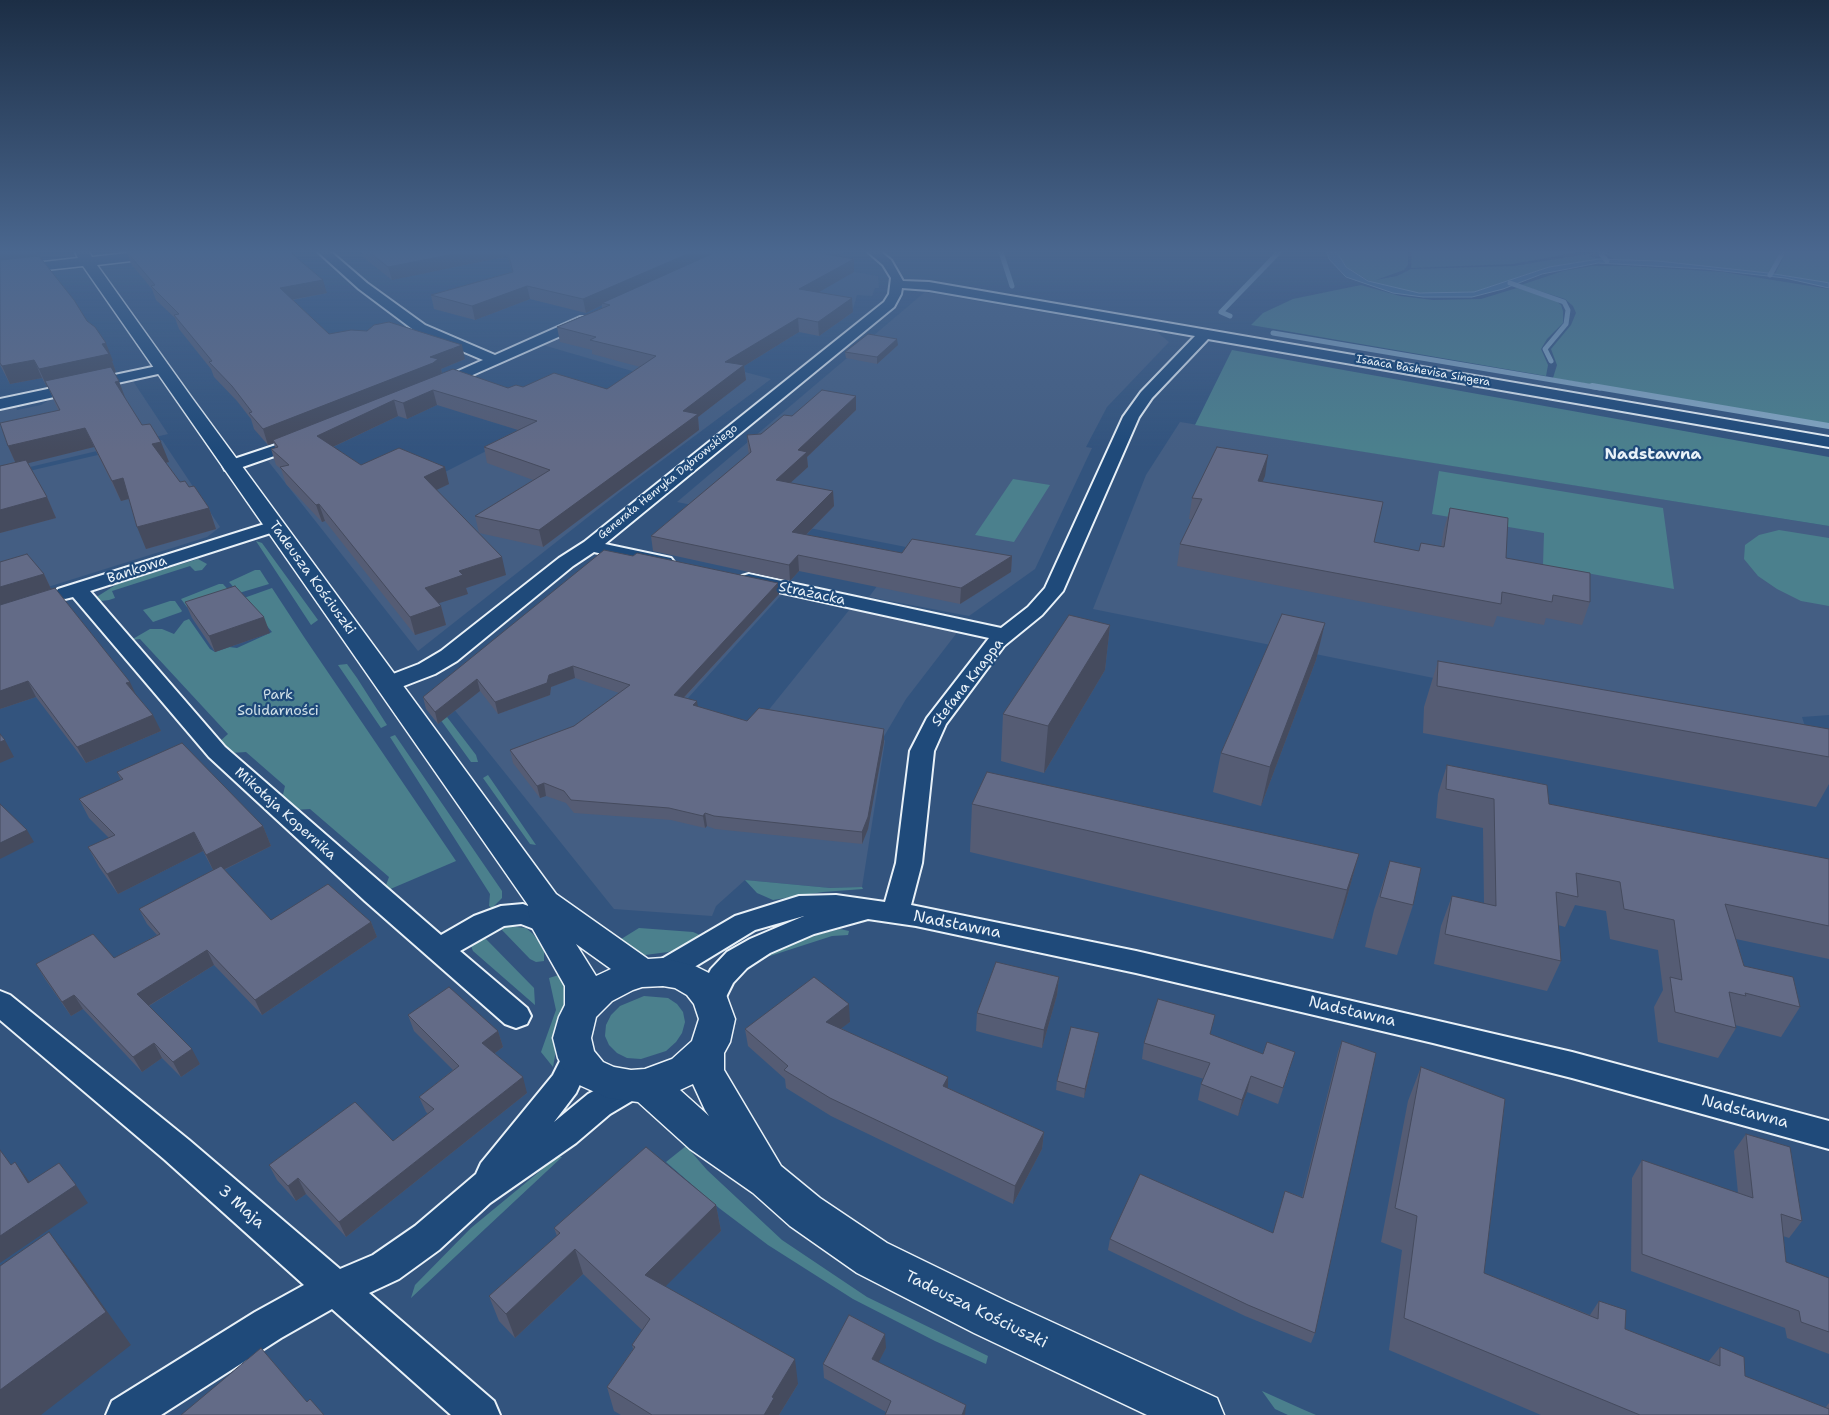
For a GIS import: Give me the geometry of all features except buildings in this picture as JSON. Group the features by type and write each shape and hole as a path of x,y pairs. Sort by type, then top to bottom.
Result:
{"street":[{"name":"Tadeusza Kościuszki","path":"126,318 388,684 546,913 583,985 583,1007"},
{"path":"406,318 420,328 495,360"},
{"path":"425,390 589,318"},
{"name":"Generała Henryka Dąbrowskiego","path":"388,684 439,662 566,562 590,546 872,318"},
{"name":"Isaaca Bashevisa Singera","path":"1113,318 1829,442"},
{"name":"Stefana Knappa","path":"883,912 908,863 922,751 935,723 988,652 1004,635 1035,611 1053,592 1131,417 1146,395 1205,334"},
{"path":"0,404 162,369"},
{"path":"231,466 311,437"},
{"name":"Bankowa","path":"51,598 274,526"},
{"path":"590,546 684,566"},
{"name":"Strażacka","path":"729,576 1004,635"},
{"name":"Mikołaja Kopernika","path":"76,589 217,752 375,894 441,949 516,1016"},
{"name":"Nadstawna","path":"653,972 745,923 781,910 825,904 883,912 1136,962 1433,1030 1572,1065 1829,1135"},
{"name":"Nadstawna","path":"712,999 720,978 737,960 760,946 807,925 883,912"},
{"path":"441,949 484,923 501,916 546,913"},
{"name":"Tadeusza Kościuszki","path":"546,913 653,972"},
{"path":"126,1415 268,1324 307,1302 339,1290 386,1267 406,1254 478,1192 564,1133 599,1104 638,1086 672,1077 685,1070 704,1052 711,1042 717,1019 712,999 700,985 683,976 653,972 609,985 599,991 583,1007 578,1017 572,1038 578,1058 583,1066 598,1078 608,1082 638,1086"},
{"name":"3 Maja","path":"0,1003 339,1290 480,1415"},
{"name":"Tadeusza Kościuszki","path":"704,1052 705,1070 768,1180"},
{"path":"478,1192 565,1084 578,1058"},
{"name":"Tadeusza Kościuszki","path":"638,1086 667,1102 704,1137 768,1180 826,1228 888,1267 1200,1415"}],"shaded area":[{"path":"894,318 1076,318 1157,332 1169,342 1107,407 1086,447 1092,448 1035,569 969,616 869,597 906,547 677,502"},
{"path":"592,322 704,361 771,379 621,491 418,651 268,461 301,448 402,494 639,373 543,345"},
{"path":"133,381 168,434 9,472 12,475 162,440 220,527 207,537 0,602 0,411 16,407 17,410 41,405 51,399"},
{"path":"1180,422 1829,526 1829,715 1802,717 1814,755 1093,609 1146,475"},
{"path":"605,557 782,594 678,709 759,722 850,609 959,630 906,699 883,738 885,741 862,887 830,888 745,880 716,906 712,916 614,909 441,693"}],"green space":[{"path":"1258,318 1563,318 1563,323 1547,339 1541,349 1548,365 1546,376 1251,325"},
{"path":"1574,318 1829,318 1829,424 1553,378 1557,365 1551,349 1571,325"},
{"path":"1232,350 1829,457 1829,526 1195,425"},
{"path":"1439,471 1663,508 1674,589 1543,565 1544,533 1432,514"},
{"path":"1013,479 1050,485 1014,542 975,535"},
{"path":"1779,530 1829,538 1829,606 1801,601 1777,589 1758,576 1744,559 1745,545 1759,535"},
{"path":"256,541 262,543 318,620 311,625"},
{"path":"198,559 207,564 202,570 195,571 190,566 112,591 115,598 101,601 95,598 117,584"},
{"path":"255,570 260,570 269,584 239,593 229,582"},
{"path":"223,584 232,594 187,607 181,599"},
{"name":"Park Solidarności","path":"272,588 456,861 388,890 385,888 389,877 310,809 294,810 282,799 285,786 246,752 230,753 218,743 228,734 140,639 131,640 150,629 162,629 174,634 184,621 189,619 210,649 215,652 229,647 237,648 272,632 244,598"},
{"path":"175,601 182,611 153,622 143,610"},
{"path":"347,664 387,725 381,728 338,665"},
{"path":"447,717 476,755 478,762 471,762 440,719"},
{"path":"395,735 502,891 502,898 492,908 489,906 490,894 390,737"},
{"path":"488,775 536,845 530,844 483,778"},
{"path":"745,880 830,888 862,887 863,889 823,892 773,900 757,893"},
{"path":"506,926 526,928 533,934 544,949 544,961 536,962 530,959 502,930"},
{"path":"639,928 693,932 700,935 682,948 645,955 637,953 618,941"},
{"path":"840,929 849,931 848,935 832,936 770,956 768,954 805,938"},
{"path":"480,938 485,938 534,988 535,1005 473,951 471,946"},
{"path":"559,975 565,981 566,1001 555,1029 553,1067 541,1052 556,1010 549,978"},
{"path":"644,996 668,998 677,1004 683,1012 685,1022 682,1033 666,1051 641,1059 627,1058 617,1053 609,1045 605,1036 606,1025 611,1015 620,1006"},
{"path":"686,1146 707,1170 782,1240 867,1297 988,1356 986,1364 935,1341 853,1299 768,1245 719,1208 666,1162"},
{"path":"557,1157 562,1157 411,1298 415,1285 471,1228"},
{"path":"1262,1391 1316,1415 1288,1415 1275,1409"}],"waterway":[{"path":"1551,361 1545,349 1566,324 1567,318"},
{"path":"1273,333 1600,388"},
{"path":"1592,386 1829,426"}],"district":[{"name":"Nadstawna","path":"1653,455"}]}
